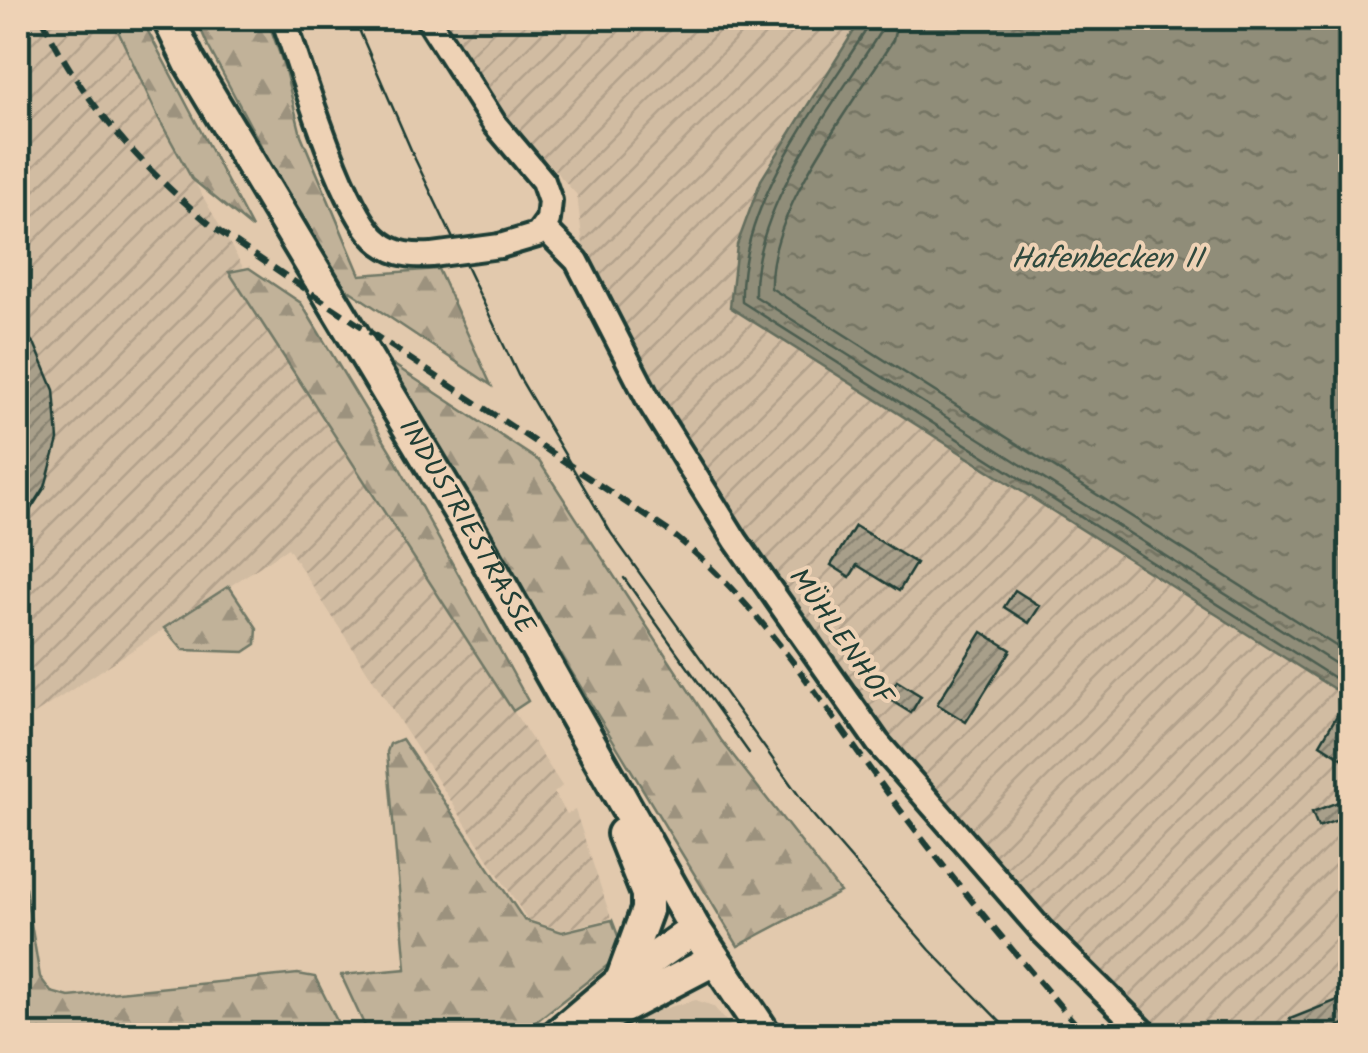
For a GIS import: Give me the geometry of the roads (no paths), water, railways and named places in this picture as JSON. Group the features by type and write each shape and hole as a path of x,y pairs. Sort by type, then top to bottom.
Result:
{"main road":[{"name":"INDUSTRIESTRASSE","path":"168,18 190,63 463,518 695,929 766,1036"},
{"path":"605,774 647,894 643,927 621,981"},
{"path":"556,1036 621,981 695,929"},
{"path":"570,1036 714,960"}],"street":[{"path":"283,18 349,202 378,242 413,256 500,246 537,234 544,228 550,201 542,181 494,123 428,18"},
{"name":"MÜHLENHOF","path":"544,228 576,261 650,403 736,541 878,743 1042,931 1148,1036"}],"water":[{"name":"Hafenbecken II","path":"862,18 1350,18 1350,699 730,307 737,245 761,180"}],"tram line":[{"path":"354,18 415,159 518,375 611,533 812,814 930,950 1014,1036"},
{"path":"624,578 749,753"}],"railway":[{"path":"42,18 76,79 118,134 165,184 217,230 667,530 701,558 789,656 939,860 1086,1036"}]}
